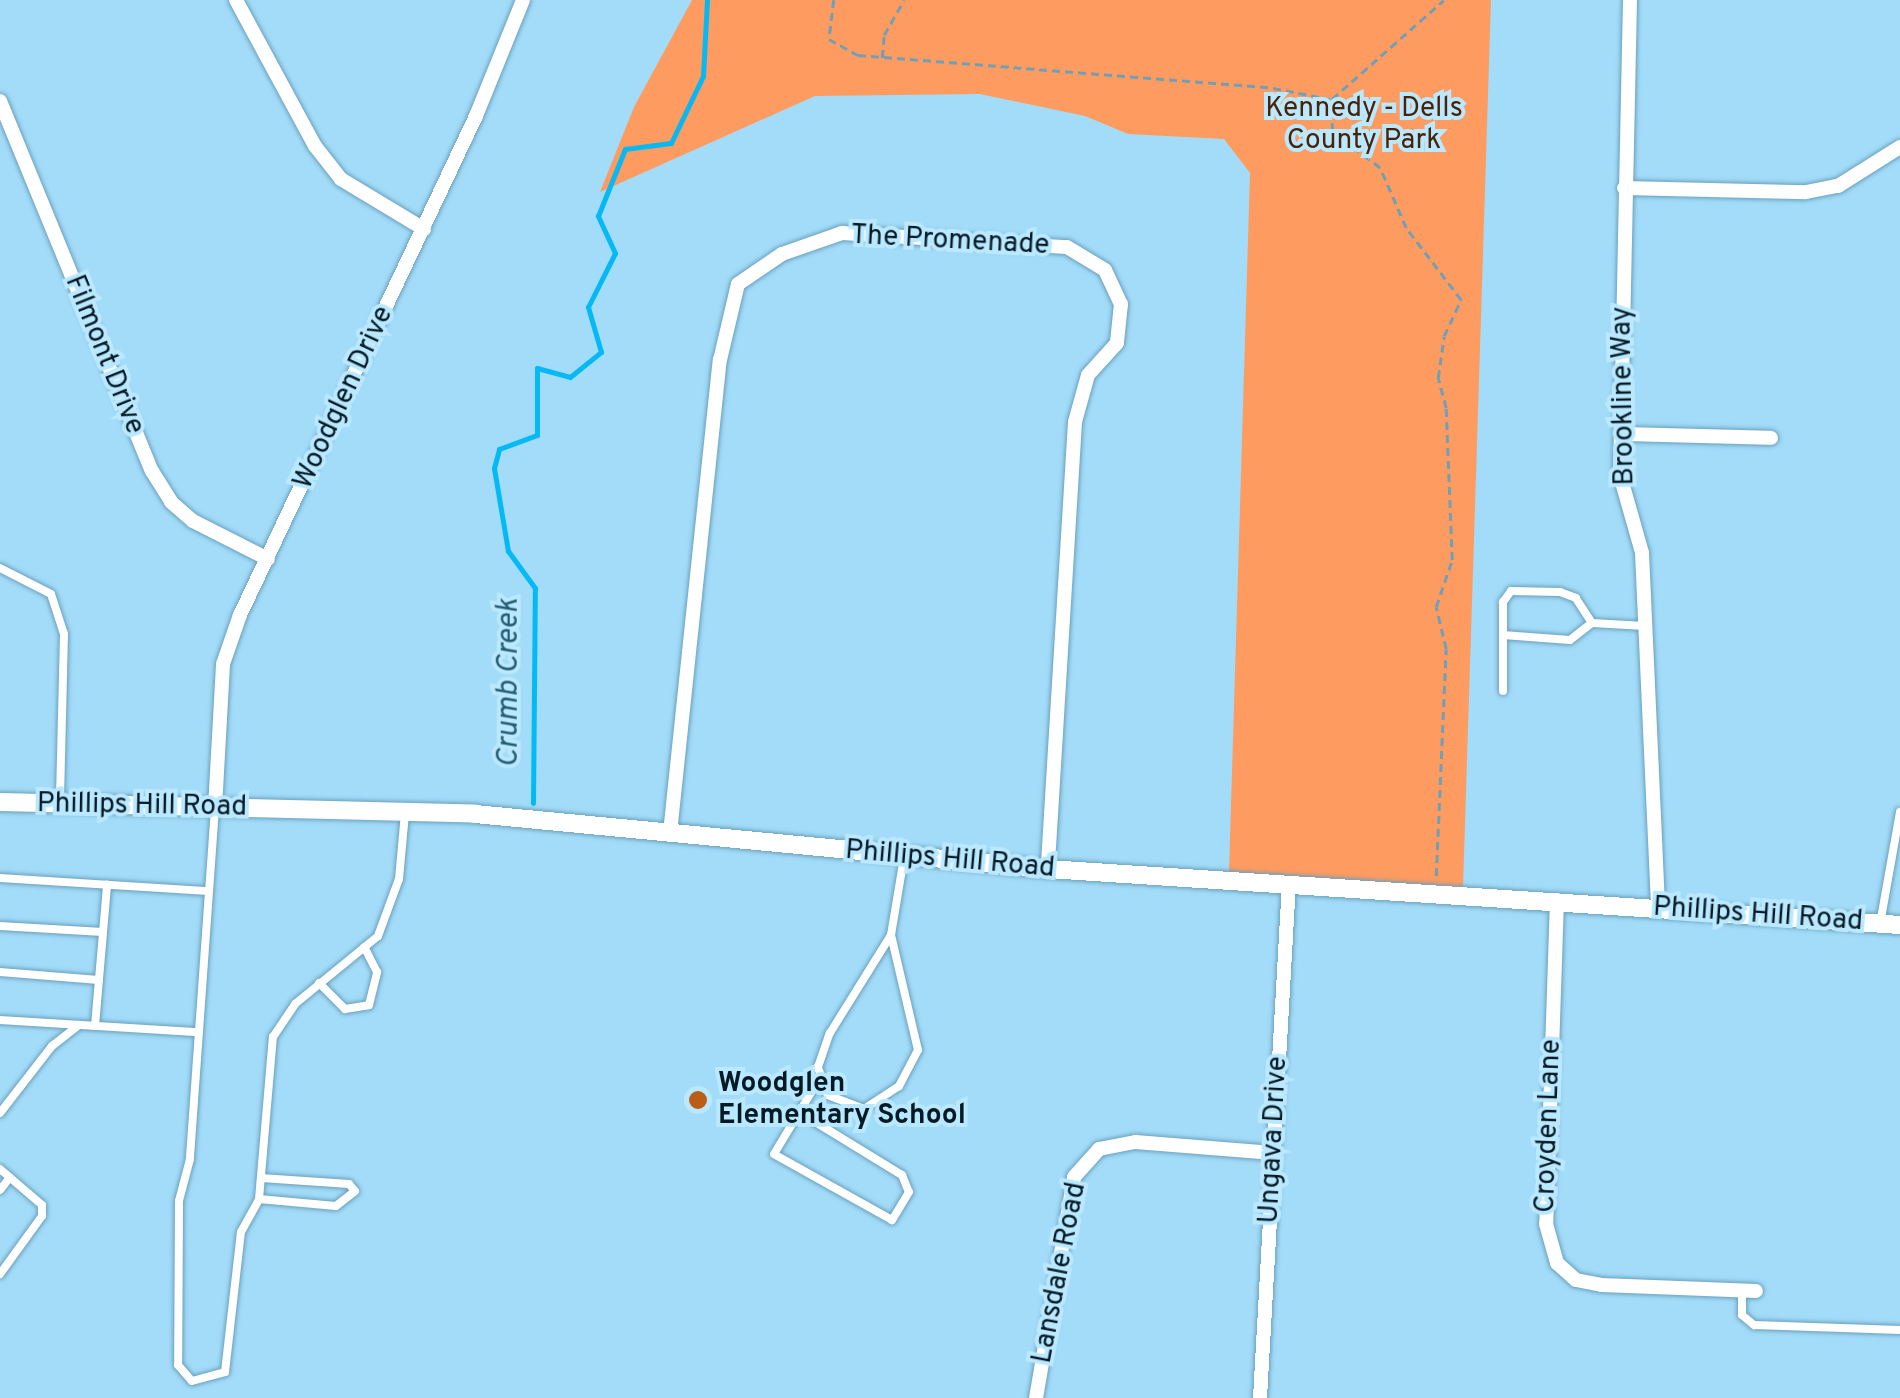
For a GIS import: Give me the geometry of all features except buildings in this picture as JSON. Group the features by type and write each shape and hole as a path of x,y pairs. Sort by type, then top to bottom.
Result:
{"street":[{"path":"236,0 314,146 341,179 424,229"},
{"name":"Woodglen Drive","path":"215,808 223,664 268,558 424,229 523,0"},
{"name":"Brookline Way","path":"1630,0 1620,475 1642,554 1658,909"},
{"name":"Filmont Drive","path":"0,101 152,470 171,502 193,520 268,558"},
{"path":"1624,188 1806,192 1838,186 1900,147"},
{"name":"The Promenade","path":"670,832 720,360 738,284 782,254 842,233 1067,248 1105,270 1121,304 1117,343 1088,376 1074,422 1048,869"},
{"path":"1622,434 1771,438"},
{"name":"Phillips Hill Road","path":"0,802 405,810 1048,869 1900,925"},
{"name":"Ungava Drive","path":"1260,1398 1288,883"},
{"name":"Croyden Lane","path":"1557,900 1546,1224 1557,1263 1576,1280 1602,1284 1749,1291"},
{"name":"Lansdale Road","path":"1036,1398 1074,1176 1100,1148 1136,1142 1273,1153"}],"lane":[{"path":"0,568 51,594 64,634 60,805"},
{"path":"1503,691 1503,602 1511,592 1576,598 1592,623"},
{"path":"1503,635 1570,640 1592,623 1646,626"},
{"path":"215,808 190,1159 180,1201 178,1365 192,1381 224,1372 241,1232 259,1198 273,1036 294,1004 378,936 400,879 405,810"},
{"path":"1880,924 1900,812"},
{"path":"799,1112 902,1175 909,1192 892,1220 774,1154 799,1112 818,1081 830,1033 891,935 904,857"},
{"path":"0,878 209,891"},
{"path":"95,1026 106,885"},
{"path":"0,926 103,932"},
{"path":"818,1081 828,1095 864,1109 886,1100 911,1065 918,1050 891,935"},
{"path":"319,983 345,1009 369,1005 377,972 364,947"},
{"path":"0,972 99,980"},
{"path":"0,1020 199,1032"},
{"path":"0,1113 52,1046 79,1025"},
{"path":"0,1169 42,1206 42,1216 0,1274"},
{"path":"0,1190 10,1177"},
{"path":"259,1198 336,1206 355,1191 349,1184 261,1178"},
{"path":"1749,1291 1742,1315 1754,1325 1900,1330"}],"path":[{"path":"834,0 829,38 882,60 1272,88 1332,99"},
{"path":"882,60 884,34 904,0"},
{"path":"1436,892 1446,649 1436,608 1452,560 1446,408 1438,378 1444,336 1460,300 1406,228 1380,168 1332,131 1332,99 1444,0"}],"green space":[{"name":"Kennedy - Dells County Park","path":"692,0 1491,0 1463,887 1229,872 1250,173 1224,139 1128,134 1085,116 980,94 815,96 600,192 634,107"}],"waterway":[{"name":"Crumb Creek","path":"533,803 535,588 508,551 494,468 499,449 537,435 537,368 570,377 601,352 588,307 615,253 598,216 625,149 671,143 703,76 707,0"}],"place":[{"name":"Woodglen Elementary School","path":"698,1100"}]}
